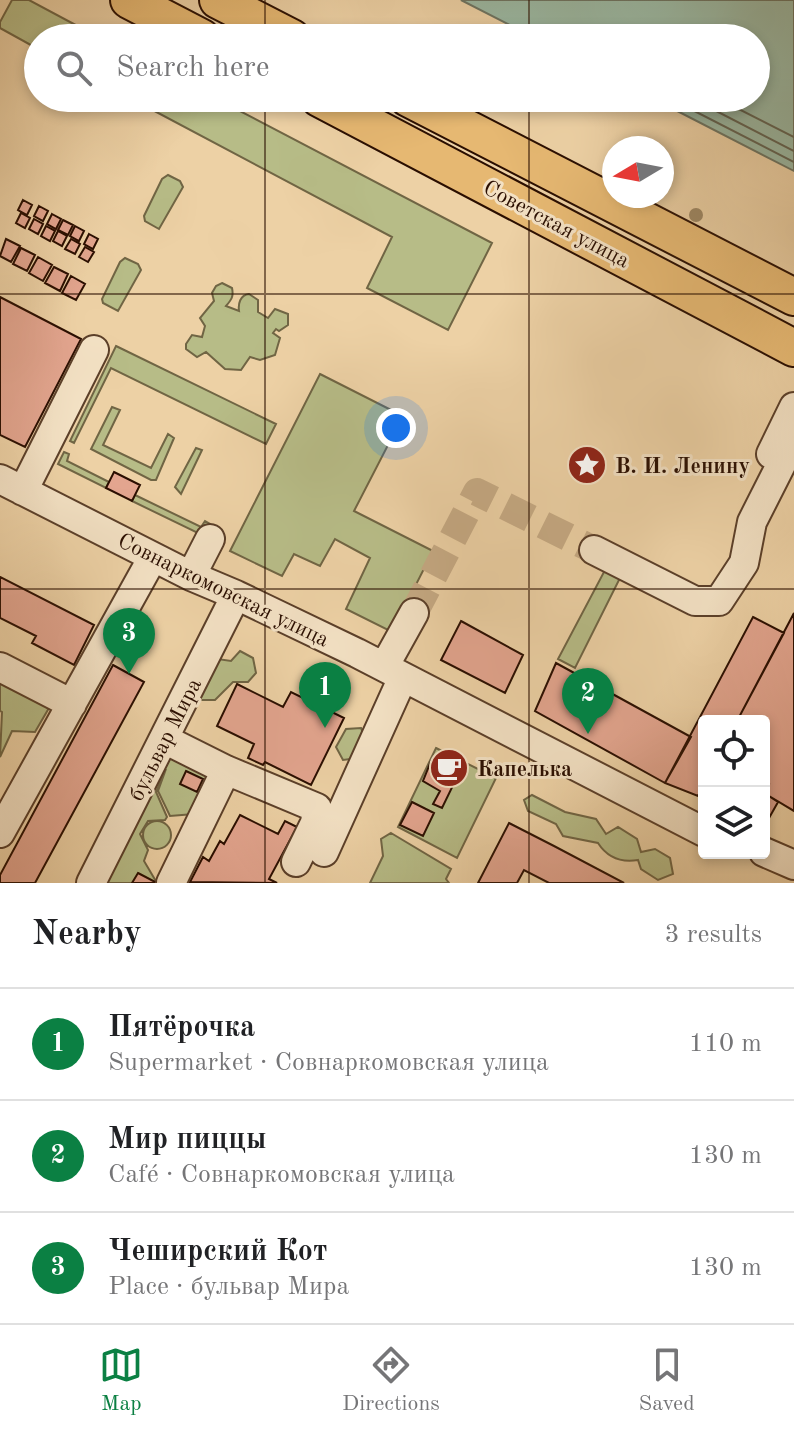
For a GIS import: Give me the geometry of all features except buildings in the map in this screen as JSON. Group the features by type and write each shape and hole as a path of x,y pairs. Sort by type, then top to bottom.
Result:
{"main road":[{"path":"129,0 175,24"},
{"path":"218,0 265,24"},
{"name":"Советская улица","path":"346,112 794,348"},
{"name":"Советская улица","path":"435,112 794,297"}],"street":[{"path":"12,485 59,443 94,350"},
{"path":"729,582 741,517 794,407"},
{"path":"594,550 695,601 719,601 744,563 752,522 794,439"},
{"name":"Совнаркомовская улица","path":"12,485 191,576 394,672 698,829"},
{"path":"191,576 210,539"},
{"path":"0,833 153,557"},
{"name":"бульвар Мира","path":"91,883 236,595"},
{"path":"324,852 414,613"},
{"path":"0,667 72,704"},
{"path":"164,739 226,770 317,808 315,823 296,862"},
{"path":"171,883 226,770"},
{"path":"770,855 794,865"}],"green space":[{"path":"12,0 29,0 74,24 24,24 24,41 0,28"},
{"path":"156,112 242,112 492,243 448,330 367,288 392,237"},
{"path":"168,175 180,181 183,187 159,229 145,221 144,216 162,179"},
{"path":"125,258 138,264 141,270 118,311 103,303 102,299 120,262"},
{"path":"222,283 232,288 232,298 226,306 239,311 240,300 249,294 258,300 258,312 268,318 275,309 288,314 288,325 273,333 280,338 275,355 260,360 250,357 241,370 225,369 206,352 197,357 186,349 192,335 202,337 205,326 200,318 214,301 212,293 216,286"},
{"path":"116,346 276,424 266,444 111,368 74,443 70,441"},
{"path":"320,374 403,416 354,511 433,551 392,632 346,609 370,558 335,539 320,566 294,554 282,576 230,551"},
{"path":"112,407 120,410 103,445 151,468 168,434 174,438 156,480 91,449"},
{"path":"196,448 202,450 181,494 175,487"},
{"path":"64,452 69,454 67,461 109,482 106,488 58,464"},
{"path":"135,495 201,527 205,521 210,524 204,536 132,501"},
{"path":"605,570 620,578 575,668 558,659"},
{"path":"240,651 253,658 256,673 248,682 233,682 215,700 199,700 194,690 211,658 231,661"},
{"path":"0,671 53,701 35,732 12,731 0,757 2,712"},
{"path":"361,728 366,740 358,758 343,760 336,747 346,729"},
{"path":"436,748 496,778 457,858 398,827"},
{"path":"170,755 208,779 194,814 170,816 158,791 166,769 156,792 167,817 165,820 148,821 140,834 148,850 144,861 157,883 102,883"},
{"path":"532,795 565,812 596,819 606,834 618,827 637,839 641,852 655,849 670,858 673,874 658,880 641,869 638,860 620,860 598,843 563,836 556,824 528,811 524,800"},
{"path":"157,821 167,825 171,835 167,845 157,849 147,845 143,835 147,825"},
{"path":"391,833 451,869 446,879 449,883 370,883 383,856 381,839"}],"water":[{"path":"461,0 794,0 794,171 679,112 770,112 770,24 508,24"}],"tunnel":[{"path":"414,613 477,492 594,550"}],"place":[{"name":"В. И. Ленину","path":"587,465"},
{"name":"Чеширский Кот","path":"129,674"},
{"name":"Пятёрочка","path":"325,728"},
{"name":"Мир пиццы","path":"588,734"},
{"name":"Капелька","path":"449,768"}]}
